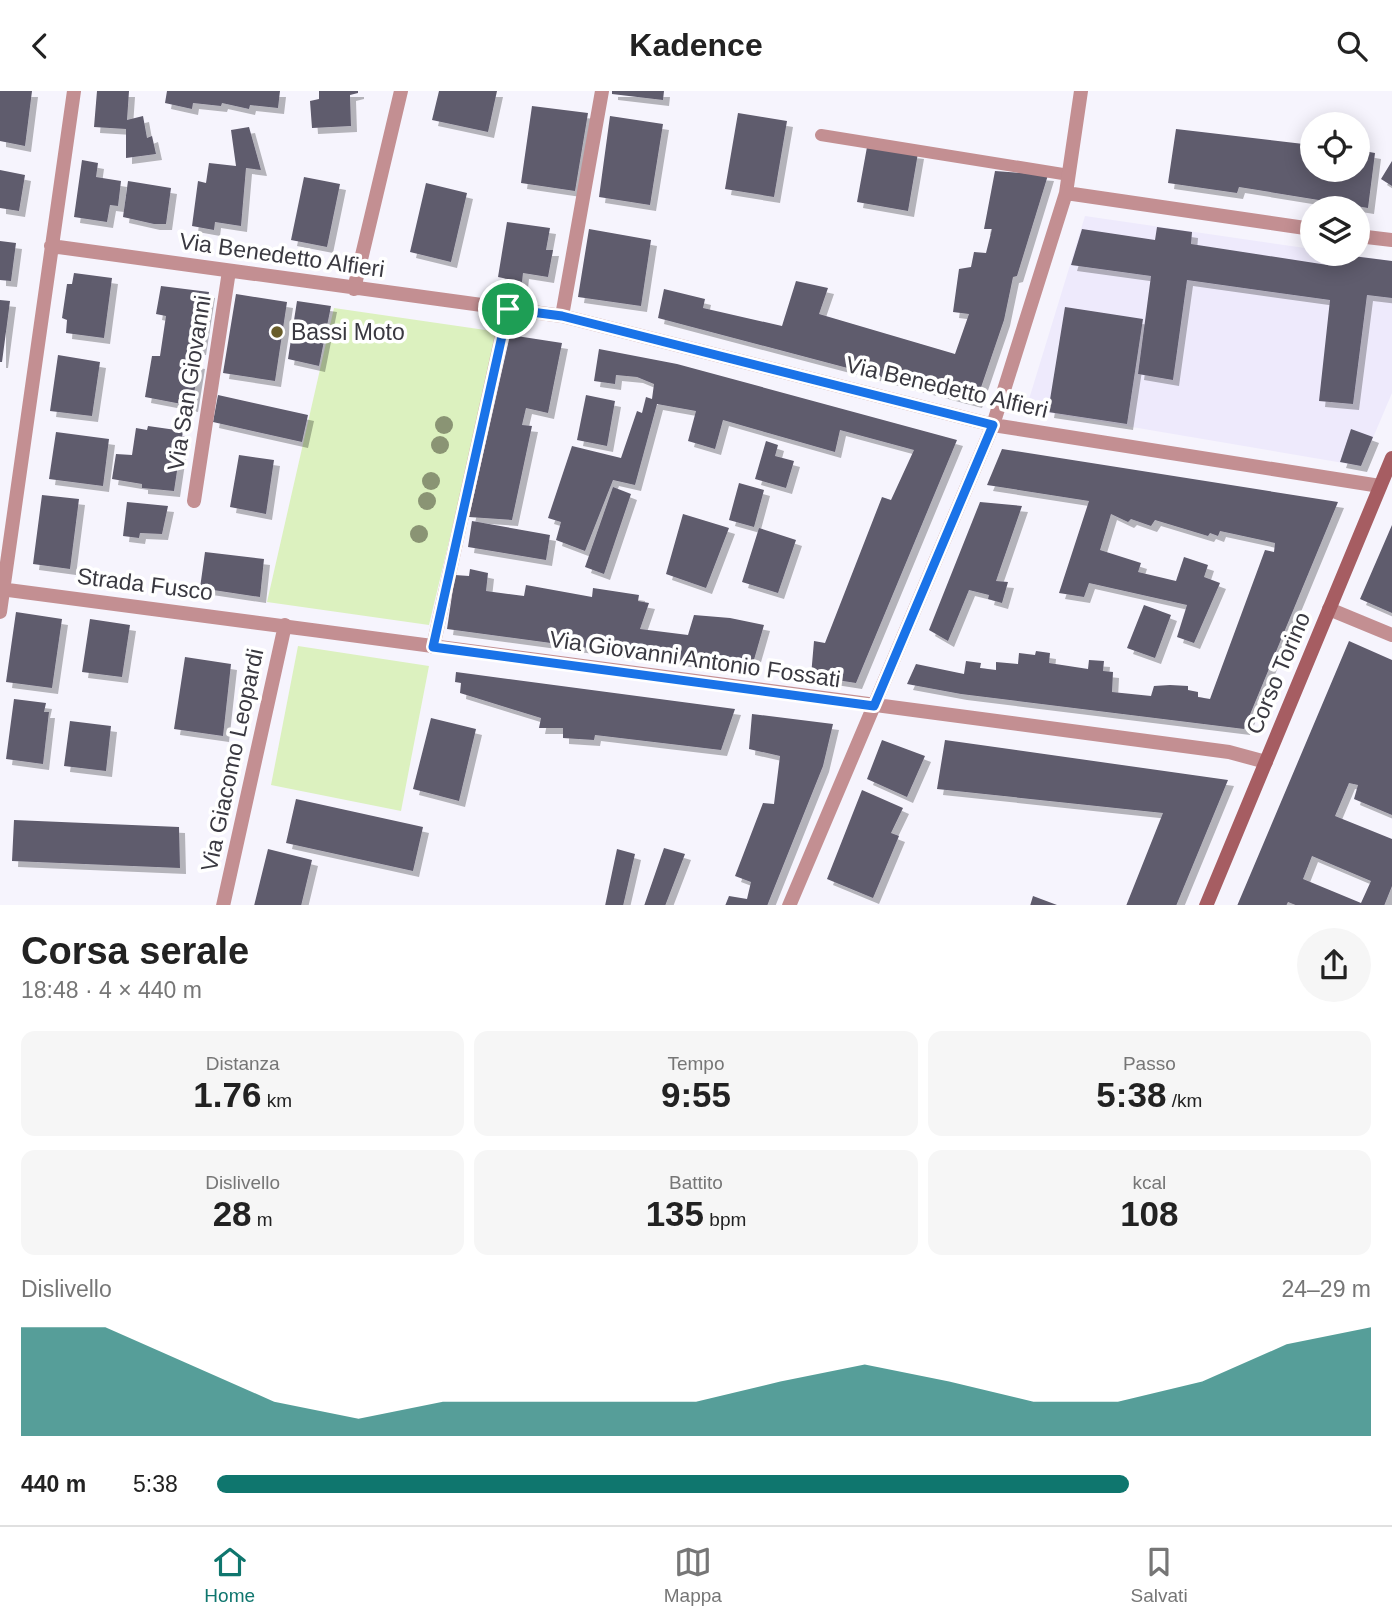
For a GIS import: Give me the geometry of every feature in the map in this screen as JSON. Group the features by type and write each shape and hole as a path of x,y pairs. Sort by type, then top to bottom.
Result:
{"main road":[{"name":"Corso Torino","path":"1206,905 1392,458"}],"street":[{"path":"0,612 74,91"},
{"path":"354,289 401,91"},
{"path":"562,316 603,91"},
{"path":"789,905 993,425 1066,193 1081,91"},
{"path":"1066,193 1300,227"},
{"path":"1370,237 1392,240"},
{"name":"Via Benedetto Alfieri","path":"51,246 562,316 993,425 1380,486"},
{"name":"Via San Giovanni","path":"194,501 229,271"},
{"path":"433,647 508,309"},
{"name":"Strada Fusco","path":"2,589 285,625"},
{"path":"1329,609 1392,635"},
{"name":"Via Giovanni Antonio Fossati","path":"285,625 1230,753 1266,762"},
{"name":"Via Giacomo Leopardi","path":"223,905 285,625"}],"lane":[{"path":"821,135 1069,175"}],"shaded area":[{"path":"1085,216 1300,247 1300,266 1370,266 1370,258 1392,261 1392,393 1361,466 1026,409"}],"green space":[{"path":"334,308 499,332 429,625 267,602"},
{"path":"298,646 429,666 401,811 271,785"}],"building":[{"path":"0,91 32,91 25,146 0,141"},
{"path":"97,91 129,91 127,120 143,116 147,138 152,136 156,154 126,158 126,129 94,127"},
{"path":"167,91 280,91 278,108 250,105 249,109 222,103 221,106 193,103 192,109 165,103"},
{"path":"319,91 358,91 350,95 351,126 312,128 310,101 319,99"},
{"path":"439,91 497,91 488,132 432,120"},
{"path":"612,91 664,91 663,100 612,94"},
{"path":"532,106 588,113 575,191 521,183"},
{"path":"738,113 787,121 774,197 725,189"},
{"path":"610,116 663,124 650,205 599,197"},
{"path":"249,127 261,170 246,168 241,226 215,222 214,230 192,226 198,181 206,183 209,163 236,166 231,130"},
{"path":"1176,129 1300,144 1300,182 1370,182 1370,152 1375,153 1370,196 1300,197 1239,187 1237,193 1168,183"},
{"path":"867,147 918,153 908,211 857,202"},
{"path":"82,160 98,163 96,177 121,181 118,206 110,205 107,222 74,217"},
{"path":"1392,161 1392,186 1381,179"},
{"path":"0,170 25,175 19,211 0,208"},
{"path":"995,171 1048,175 1017,276 1013,277 1004,320 976,402 658,318 664,289 705,299 703,308 782,326 796,281 828,288 819,314 955,354 969,314 953,312 959,269 971,267 974,252 986,253 992,229 984,229"},
{"path":"304,177 340,184 327,247 291,240"},
{"path":"128,181 171,188 166,224 123,217"},
{"path":"426,183 467,193 451,262 410,252"},
{"path":"507,222 550,228 546,250 553,250 548,277 523,273 522,282 498,277"},
{"path":"1157,227 1192,232 1191,244 1300,261 1300,266 1370,266 1370,258 1392,261 1392,298 1367,295 1353,404 1319,401 1330,300 1187,280 1173,380 1138,374 1151,276 1071,265 1082,229 1155,240"},
{"path":"589,229 651,240 641,306 578,297"},
{"path":"0,241 16,243 11,281 0,280"},
{"path":"74,273 112,278 104,338 66,333 67,320 62,318 67,284 72,284"},
{"path":"161,286 209,292 200,349 188,349 187,361 199,363 192,406 145,397 152,356 160,356 166,316 156,314"},
{"path":"236,294 287,302 275,381 223,373"},
{"path":"0,300 10,301 2,362 0,362"},
{"path":"297,301 331,306 319,366 288,359"},
{"path":"1065,307 1143,319 1127,424 1048,412"},
{"path":"510,335 562,343 548,413 526,408 522,425 532,426 512,520 469,517"},
{"path":"599,349 677,364 957,440 856,683 811,676 814,641 825,643 882,497 891,500 914,450 840,430 835,452 723,420 715,449 688,441 696,411 657,404 635,485 613,480 585,551 556,540 561,522 548,518 572,446 621,458 637,411 642,413 646,397 652,399 654,384 637,377 616,375 615,384 594,381"},
{"path":"58,355 100,362 92,416 50,411"},
{"path":"218,395 308,415 302,442 213,422"},
{"path":"586,395 615,401 607,446 577,440"},
{"path":"148,426 183,431 174,491 142,488 142,484 112,479 116,454 132,455 136,428 147,430"},
{"path":"1351,429 1373,437 1361,466 1340,462"},
{"path":"56,432 109,439 103,486 49,479"},
{"path":"766,441 778,445 775,456 794,461 786,488 755,479"},
{"path":"1002,449 1338,502 1244,729 961,694 907,684 916,664 964,674 966,661 981,663 980,668 996,670 996,662 1018,664 1019,653 1035,655 1036,651 1050,653 1049,663 1088,669 1089,660 1104,661 1103,671 1113,672 1112,692 1151,696 1154,686 1188,686 1188,690 1198,692 1198,697 1210,699 1265,550 1274,552 1275,543 1220,531 1218,536 1210,533 1208,536 1155,520 1151,526 1131,519 1128,522 1111,514 1100,550 1141,563 1138,572 1176,581 1184,557 1208,565 1204,577 1220,583 1194,643 1177,637 1187,605 1089,583 1084,597 1059,593 1089,501 987,485"},
{"path":"239,455 274,460 266,514 230,507"},
{"path":"739,483 764,490 754,527 729,520"},
{"path":"613,487 631,494 604,574 585,567"},
{"path":"42,495 79,499 70,569 33,564"},
{"path":"127,502 168,506 162,534 140,533 139,538 123,536"},
{"path":"980,502 1022,506 996,581 1008,582 1002,603 988,599 989,595 969,590 948,641 929,630"},
{"path":"683,514 729,528 706,588 666,574"},
{"path":"472,521 550,535 546,560 468,547"},
{"path":"1392,525 1392,613 1360,599"},
{"path":"759,528 796,540 778,593 742,582"},
{"path":"205,552 264,559 260,597 200,588"},
{"path":"470,569 488,573 486,591 524,596 526,585 592,597 593,588 639,595 638,601 649,603 640,629 688,635 694,615 730,618 764,625 751,670 447,629 455,575 469,576"},
{"path":"1144,605 1171,615 1155,658 1127,648"},
{"path":"16,612 62,619 52,688 6,682"},
{"path":"90,619 130,625 122,677 82,672"},
{"path":"1349,641 1392,660 1392,815 1354,799 1358,785 1349,783 1335,816 1392,839 1392,886 1384,905 1296,905 1288,902 1286,905 1237,905","holes":["1312,856 1371,881 1361,903 1303,879"]},
{"path":"185,657 231,664 223,736 174,729"},
{"path":"456,672 735,709 721,750 595,735 594,740 563,738 563,728 539,728 541,718 460,693 461,683 455,682"},
{"path":"14,699 46,703 44,712 49,712 43,764 6,759"},
{"path":"752,714 833,724 823,766 767,905 725,905 729,896 747,899 751,882 735,876 763,803 774,804 780,756 749,749"},
{"path":"431,718 476,729 459,801 413,789"},
{"path":"70,721 111,726 106,771 64,766"},
{"path":"882,740 925,756 907,797 867,779"},
{"path":"945,740 1228,780 1176,905 1126,905 1163,813 937,789"},
{"path":"862,790 903,808 891,833 899,836 873,898 827,879"},
{"path":"296,799 423,827 413,871 286,843"},
{"path":"14,820 179,827 180,868 12,861"},
{"path":"664,848 685,854 665,905 644,905"},
{"path":"268,849 312,860 301,905 254,905"},
{"path":"617,849 635,854 623,905 605,905"},
{"path":"1033,896 1057,905 1030,905"}],"place":[{"name":"Bassi Moto","path":"277,332"}],"route":[{"path":"508,309 562,316 993,425 874,706 433,647 508,309"}]}
